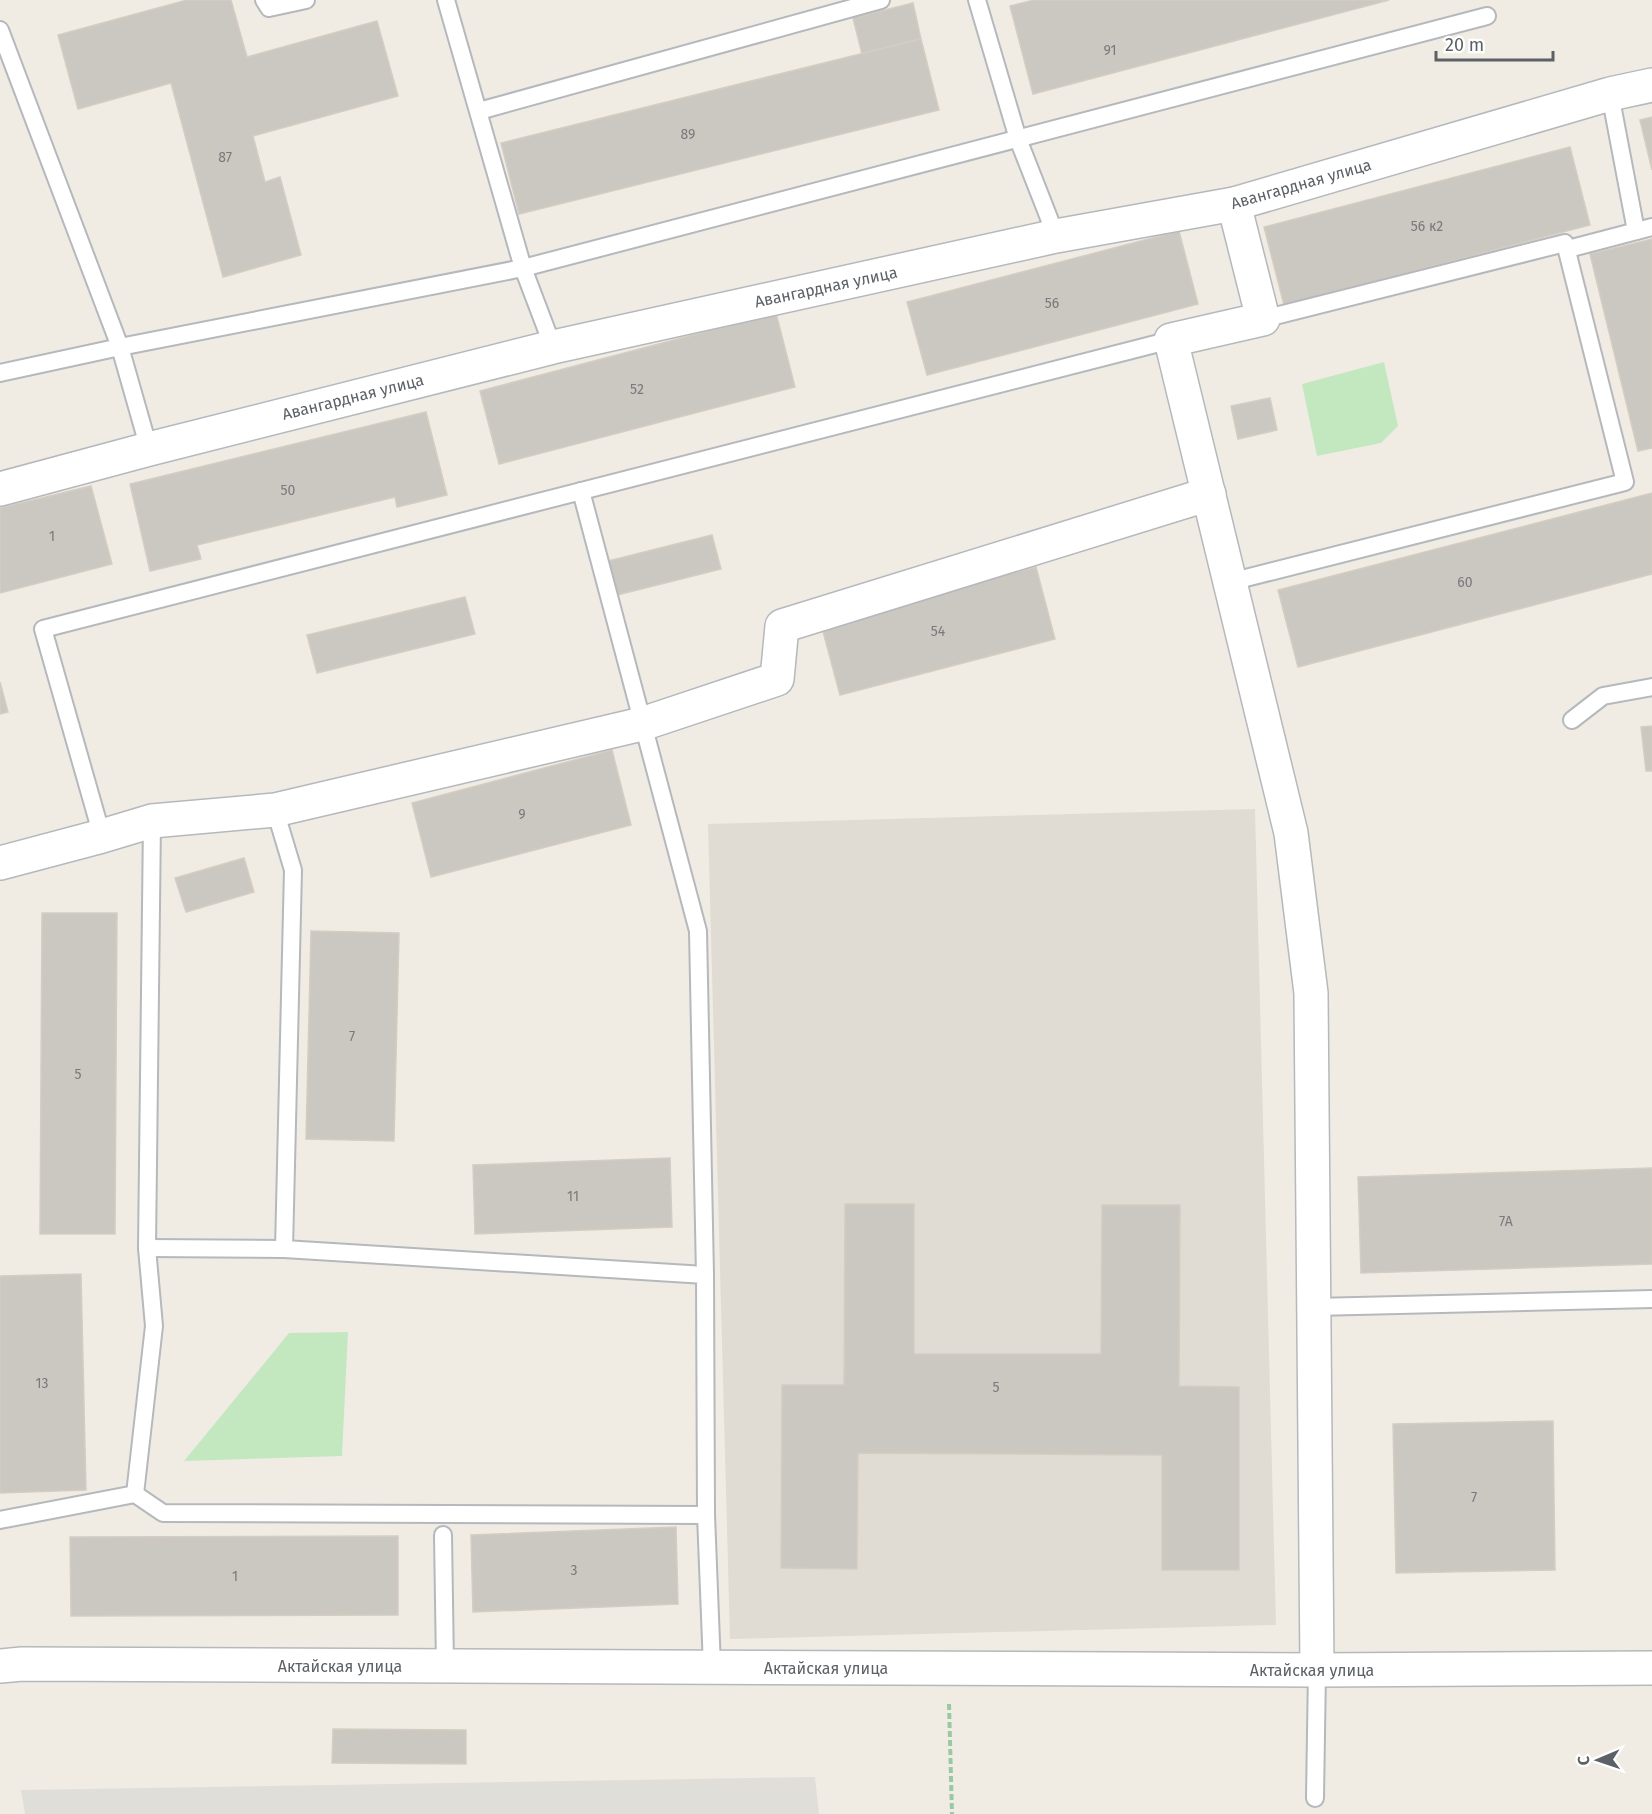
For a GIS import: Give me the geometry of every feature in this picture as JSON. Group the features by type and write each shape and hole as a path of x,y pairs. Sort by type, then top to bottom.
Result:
{"street":[{"name":"Авангардная улица","path":"0,489 553,347 1056,236 1234,204 1610,94 1652,85"},
{"path":"1234,204 1263,319 1172,340 1291,833 1311,993 1317,1670"},
{"path":"0,863 152,820 275,810 642,724 777,679 782,626 1209,494"},
{"name":"Актайская улица","path":"0,1666 22,1664 1317,1670 1652,1668"}],"lane":[{"path":"264,0 268,8 306,0"},
{"path":"446,0 523,268 553,347"},
{"path":"479,111 881,0"},
{"path":"977,0 1018,139 1056,236"},
{"path":"0,373 120,347 523,268 1487,16"},
{"path":"0,30 120,347 149,449"},
{"path":"1568,249 1644,229 1610,94"},
{"path":"1230,582 1625,482 1565,243 1263,319"},
{"path":"102,836 43,629 1172,340"},
{"path":"581,491 698,931 705,1275 706,1515 712,1667"},
{"path":"1572,720 1603,696 1652,687"},
{"path":"275,810 293,870 284,1249"},
{"path":"135,1494 154,1326 147,1248 152,820"},
{"path":"147,1248 284,1249 705,1275"},
{"path":"1314,1307 1652,1299"},
{"path":"0,1520 135,1494 163,1513 706,1515"},
{"path":"443,1535 445,1666"},
{"path":"1315,1798 1317,1670"}],"path":[{"path":"948,1668 952,1814"}],"shaded area":[{"path":"1255,809 1276,1625 730,1639 708,824"},
{"path":"815,1777 819,1814 25,1814 21,1790"}],"green space":[{"path":"1384,362 1398,426 1381,443 1317,456 1302,384"},
{"path":"348,1332 342,1456 184,1461 289,1333"}],"building":[{"path":"187,0 231,0 247,57 377,21 398,96 253,136 265,182 280,177 301,255 223,277 171,83 78,109 58,35"},
{"path":"1034,0 1389,0 1033,94 1010,6"},
{"path":"913,3 921,39 862,54 853,18"},
{"path":"921,39 939,110 519,214 501,143"},
{"path":"1652,117 1652,170 1640,120"},
{"path":"1570,147 1590,225 1284,305 1264,227"},
{"path":"1179,231 1198,304 927,375 907,302"},
{"path":"1652,239 1652,448 1638,451 1590,254"},
{"path":"776,313 795,387 499,464 480,391"},
{"path":"1270,398 1277,430 1238,439 1231,406"},
{"path":"426,412 447,495 397,507 395,497 197,545 201,559 150,571 130,484"},
{"path":"91,486 112,564 0,593 0,508"},
{"path":"1652,493 1652,574 1298,667 1278,590"},
{"path":"712,535 721,569 617,595 608,561"},
{"path":"1036,567 1055,639 840,695 821,624"},
{"path":"465,597 475,634 317,673 307,635"},
{"path":"0,682 8,712 0,714"},
{"path":"1652,726 1652,771 1646,771 1641,727"},
{"path":"612,750 631,825 431,877 412,803"},
{"path":"244,858 254,892 186,912 175,878"},
{"path":"42,913 117,913 115,1234 40,1234"},
{"path":"311,931 399,933 394,1141 306,1139"},
{"path":"670,1158 672,1227 475,1234 473,1165"},
{"path":"1652,1168 1652,1264 1361,1273 1358,1177"},
{"path":"845,1204 914,1204 914,1354 1101,1354 1102,1205 1180,1205 1179,1386 1239,1387 1239,1570 1162,1570 1162,1455 858,1453 857,1569 781,1568 782,1385 844,1385"},
{"path":"81,1274 86,1490 0,1493 0,1276"},
{"path":"1553,1421 1555,1570 1396,1573 1393,1424"},
{"path":"676,1527 678,1604 473,1612 471,1535"},
{"path":"398,1536 398,1615 71,1616 70,1537"},
{"path":"333,1729 466,1730 466,1764 332,1763"}]}
